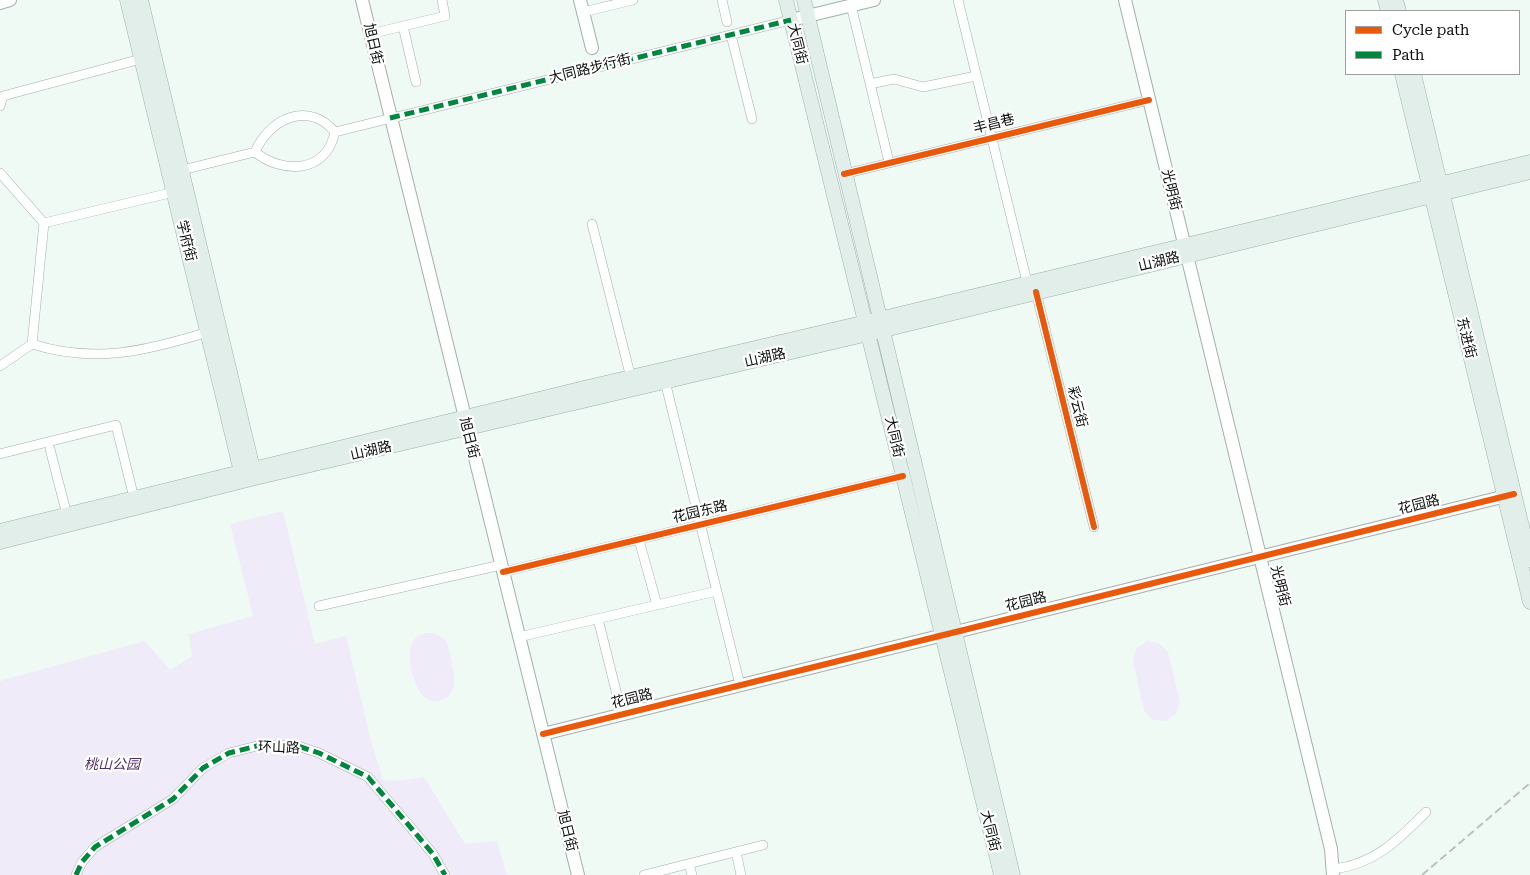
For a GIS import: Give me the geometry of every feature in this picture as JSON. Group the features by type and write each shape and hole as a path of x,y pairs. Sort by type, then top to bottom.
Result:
{"main road":[{"path":"0,3 10,0"},
{"name":"学府街","path":"127,0 174,192 191,234 248,475"},
{"name":"学府街","path":"141,0 182,170 208,332 248,475"},
{"name":"旭日街","path":"362,0 578,875"},
{"name":"大同街","path":"786,0 874,326 949,634 1002,874"},
{"name":"大同街","path":"804,0 844,174 903,476 949,634"},
{"path":"791,20 874,0"},
{"name":"光明街","path":"1125,0 1331,848 1333,872"},
{"path":"582,6 592,48"},
{"name":"东进街","path":"1402,75 1436,190"},
{"name":"东进街","path":"1414,75 1436,190 1509,496 1530,602"},
{"name":"山湖路","path":"1436,190 1530,162"},
{"name":"山湖路","path":"0,542 248,475 465,422 1031,289 1436,190 1530,172"},
{"name":"山湖路","path":"465,422 630,378 664,376"},
{"name":"山湖路","path":"0,531 134,498 248,475"},
{"name":"东进街","path":"1509,496 1530,560"},
{"name":"花园路","path":"543,734 1509,496"}],"street":[{"path":"370,34 445,16 442,0"},
{"path":"582,6 633,0"},
{"path":"722,0 727,22"},
{"name":"彩云街","path":"958,0 976,76 1094,527"},
{"path":"851,6 889,162"},
{"name":"大同路步行街","path":"335,132 791,20"},
{"path":"403,26 416,82"},
{"path":"731,35 752,120"},
{"path":"0,106 3,96 142,59"},
{"path":"870,84 894,79 923,88 976,76"},
{"name":"丰昌巷","path":"844,174 1149,100"},
{"path":"307,116 327,124 335,132 331,143 322,155 311,163 300,167 277,166 267,162 255,152 261,138 268,130 288,118 307,116"},
{"path":"182,170 255,152"},
{"path":"0,173 44,223 32,344 0,366"},
{"path":"44,223 174,192"},
{"path":"592,224 630,378"},
{"path":"32,344 57,352 119,355 208,332"},
{"path":"664,376 740,685"},
{"path":"0,454 116,425 134,498"},
{"path":"50,450 67,514"},
{"name":"花园东路","path":"319,606 639,540 903,476"},
{"path":"639,540 657,605"},
{"path":"519,637 716,591"},
{"path":"598,618 622,714"},
{"name":"环山路","path":"76,875 82,862 95,847 173,799 203,768 230,753 257,746 298,746 319,753 368,777 433,854 445,875"},
{"path":"1333,872 1352,867 1390,848 1426,812"},
{"path":"644,875 763,845"},
{"path":"736,852 741,875"},
{"path":"689,864 692,875"}],"green space":[{"name":"桃山公园","path":"283,511 315,644 346,636 371,741 383,780 396,781 424,777 465,844 497,841 507,875 0,875 0,681 145,641 170,670 192,656 189,634 253,616 230,524"},
{"path":"425,633 436,634 445,640 452,665 453,690 445,699 438,701 430,700 418,689 414,681 410,661 413,641"},
{"path":"1147,641 1159,643 1168,652 1180,702 1176,714 1165,721 1153,720 1144,711 1133,661 1136,649"}],"railway":[{"path":"1422,875 1530,783"}],"marked path":[{"path":"390,118 791,20"},
{"path":"76,875 82,862 95,847 173,799 203,768 229,753 257,746 282,745 298,746 319,753 368,777 433,854 445,875"}],"cycle path":[{"path":"844,174 1149,100"},
{"path":"1036,292 1094,527"},
{"path":"503,572 903,476"},
{"path":"543,734 1514,494"}]}
